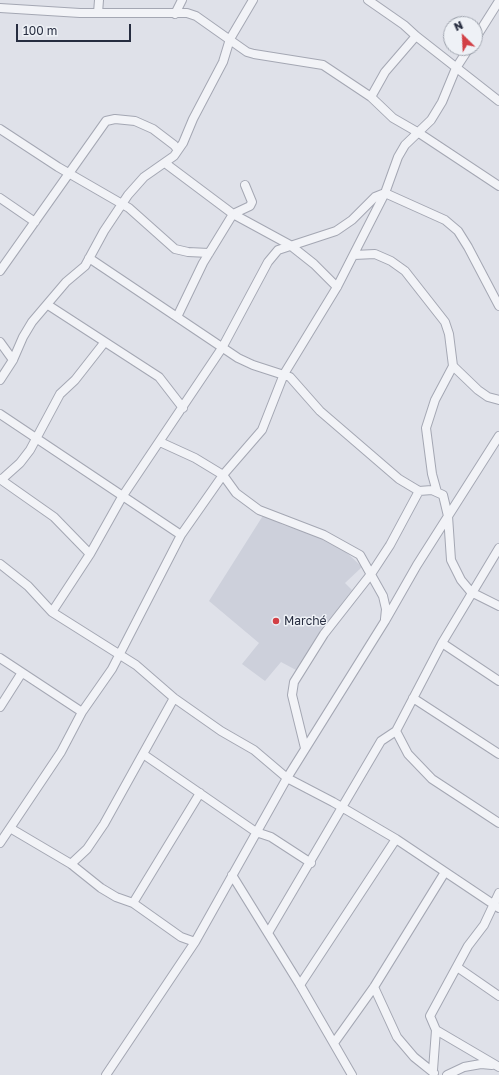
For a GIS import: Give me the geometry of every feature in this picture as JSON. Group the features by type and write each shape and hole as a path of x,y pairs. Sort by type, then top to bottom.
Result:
{"street":[{"path":"98,13 99,0"},
{"path":"174,14 182,0"},
{"path":"0,380 13,360 23,337 32,322 66,282 85,266 122,203 144,177 165,163 178,150 223,62 230,39 253,0"},
{"path":"368,0 404,24 416,36 499,102"},
{"path":"483,27 499,1"},
{"path":"0,8 98,13 187,13 196,16 254,54 323,65 371,97 393,118 420,133 499,186"},
{"path":"488,19 499,16"},
{"path":"371,97 384,72 416,36"},
{"path":"0,843 61,752 82,712 112,669 181,535 223,475 262,430 284,374 303,340 337,287 354,255 385,193 398,157 406,145 432,120 442,102 456,68 464,56"},
{"path":"1,268 35,222 68,173 94,140 106,121 111,119 128,119 153,129 174,145 178,150"},
{"path":"0,129 68,173 122,203 144,220 175,249 188,252 209,253"},
{"path":"165,163 233,214 290,245 314,264 337,287"},
{"path":"177,317 209,253 233,214 250,206 252,202 245,185"},
{"path":"52,612 90,554 122,497 222,348 268,262 278,250 336,231 352,220 375,197 385,193 445,220 458,231 499,306"},
{"path":"0,198 35,222"},
{"path":"354,255 375,254 392,261 405,271 445,322 449,334 454,366 478,390 488,397 499,400"},
{"path":"89,258 222,348 253,365 290,377 310,402 338,428 399,479 419,491 437,492 443,495 448,516 451,560 461,580 471,592 499,606"},
{"path":"48,305 158,377 183,408"},
{"path":"0,342 13,360"},
{"path":"90,554 54,517 0,480 20,463 37,439 60,394 75,380 104,343"},
{"path":"437,492 432,474 426,428 435,400 454,366"},
{"path":"0,414 181,535"},
{"path":"106,1075 196,942 287,778 385,621 417,566 499,436"},
{"path":"160,442 195,458 223,475 228,484 249,504 259,510 318,533 346,546 360,555 383,596 386,609 385,621"},
{"path":"306,748 292,695 294,682 324,634 371,574 390,545 419,491"},
{"path":"268,933 311,863 381,741 396,731 442,643 471,592 499,548"},
{"path":"0,564 28,586 52,612 136,665 174,698 221,731 254,750 287,778 343,807 396,839 496,906"},
{"path":"442,643 499,681"},
{"path":"0,658 21,674 82,712"},
{"path":"0,708 21,674"},
{"path":"71,864 87,849 104,824 174,698"},
{"path":"413,698 499,754"},
{"path":"396,731 408,754 432,779 499,823"},
{"path":"143,754 256,832 272,837 311,863"},
{"path":"133,903 200,793"},
{"path":"10,828 71,864 101,888 116,897 133,903 181,937 196,942"},
{"path":"300,985 396,839"},
{"path":"334,1043 374,987 446,872"},
{"path":"232,875 300,985 352,1075"},
{"path":"434,1073 436,1030 430,1016 468,946 496,906 499,893"},
{"path":"457,967 499,996"},
{"path":"374,987 397,1037 414,1057 434,1073"},
{"path":"436,1030 499,1067"},
{"path":"448,1075 464,1067 481,1064 499,1067"}],"shaded area":[{"path":"264,514 283,525 317,536 344,550 362,567 345,583 352,590 330,619 296,670 281,662 265,681 242,664 259,643 209,601"}],"place":[{"name":"Marché","path":"276,621"}]}
